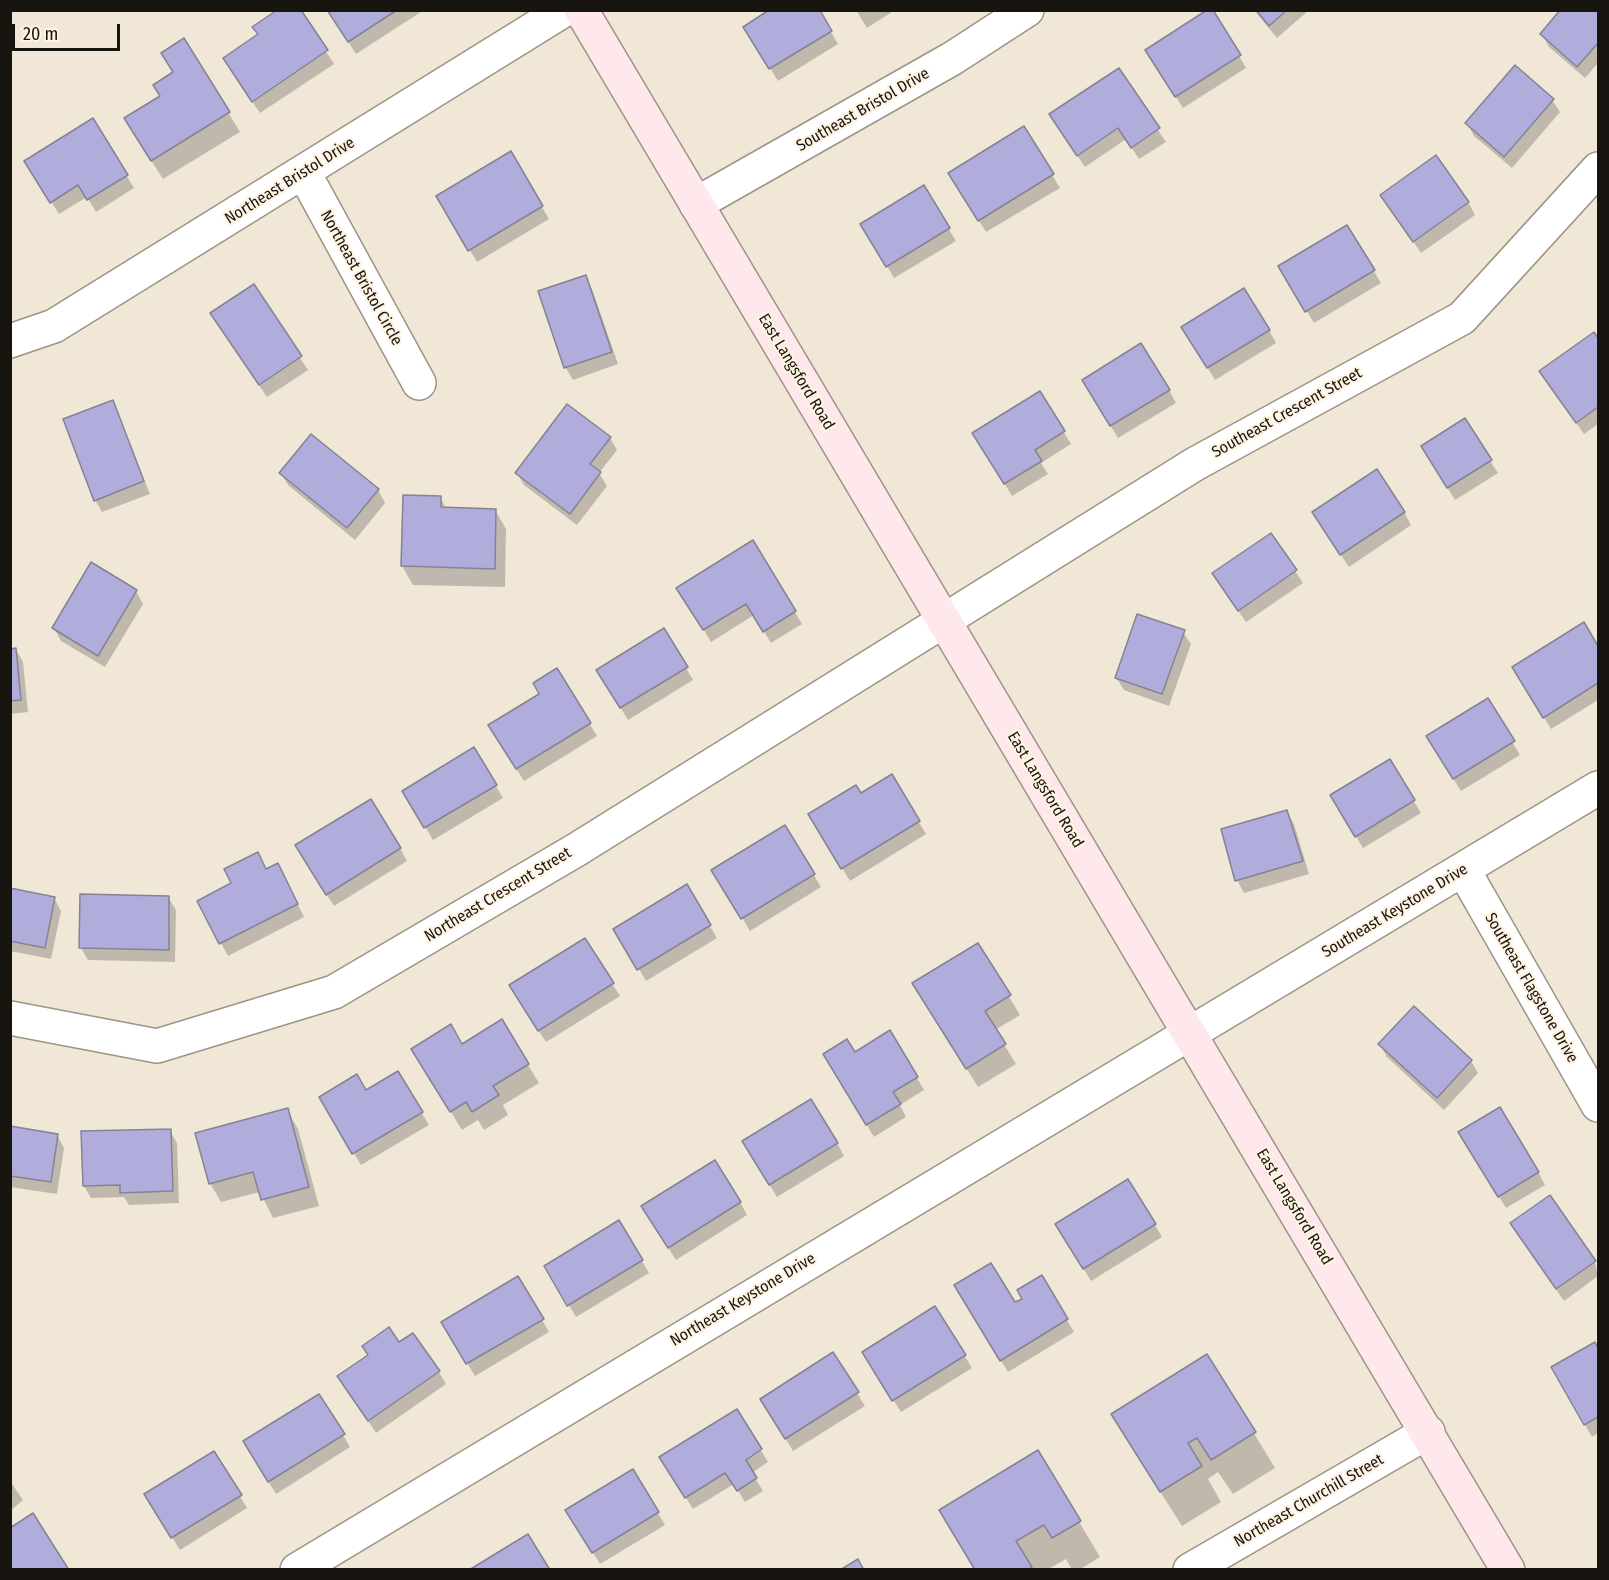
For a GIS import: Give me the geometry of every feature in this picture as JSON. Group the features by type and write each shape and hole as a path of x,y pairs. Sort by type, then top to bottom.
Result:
{"street":[{"name":"Northeast Bristol Drive","path":"10,341 54,326 304,174 564,10"},
{"name":"East Langsford Road","path":"581,10 1508,1569"},
{"name":"Southeast Bristol Drive","path":"696,204 953,58 1027,10"},
{"name":"Southeast Crescent Street","path":"944,620 1195,464 1462,318 1599,169"},
{"name":"Northeast Bristol Circle","path":"304,174 419,383"},
{"name":"Northeast Crescent Street","path":"10,1017 157,1046 334,992 576,849 944,620"},
{"name":"Southeast Keystone Drive","path":"1190,1032 1464,871 1599,788"},
{"name":"Southeast Flagstone Drive","path":"1464,871 1599,1105"},
{"name":"Northeast Keystone Drive","path":"297,1569 1190,1032"},
{"name":"Northeast Churchill Street","path":"1190,1569 1428,1432"}],"building":[{"path":"277,10 301,10 328,50 252,102 223,58 258,34 252,27"},
{"path":"327,10 397,10 348,42"},
{"path":"769,10 820,10 832,31 769,69 743,27"},
{"path":"1207,10 1213,10 1241,55 1175,97 1145,50"},
{"path":"1256,10 1287,10 1269,26"},
{"path":"1560,10 1598,10 1598,43 1577,67 1540,34"},
{"path":"184,38 230,112 151,161 124,118 160,96 153,85 173,72 161,53"},
{"path":"1515,65 1554,99 1504,157 1465,123"},
{"path":"1119,68 1160,128 1131,148 1118,128 1077,156 1049,114"},
{"path":"93,118 128,175 87,200 78,185 50,203 24,161"},
{"path":"1024,126 1054,174 978,221 948,173"},
{"path":"511,151 543,206 468,251 436,196"},
{"path":"1436,155 1469,202 1413,242 1380,195"},
{"path":"924,185 950,228 886,267 860,224"},
{"path":"1347,225 1375,270 1305,312 1278,266"},
{"path":"586,275 612,352 564,368 538,291"},
{"path":"254,284 302,356 259,385 210,313"},
{"path":"1244,288 1270,330 1207,368 1181,327"},
{"path":"1594,332 1598,338 1598,407 1576,423 1539,371"},
{"path":"1141,343 1170,390 1110,426 1082,380"},
{"path":"1040,391 1065,431 1035,450 1042,461 1004,484 972,433"},
{"path":"113,400 144,481 94,501 63,419"},
{"path":"567,404 611,437 590,464 601,472 570,514 515,473"},
{"path":"1465,418 1492,460 1447,488 1421,446"},
{"path":"311,434 379,489 347,528 279,473"},
{"path":"1377,469 1405,512 1340,555 1312,512"},
{"path":"403,495 441,496 441,507 496,509 495,569 401,566"},
{"path":"1271,533 1297,570 1238,611 1212,573"},
{"path":"753,540 796,611 763,632 746,604 703,630 676,588"},
{"path":"91,562 137,590 98,656 52,628"},
{"path":"1137,614 1185,630 1162,694 1115,678"},
{"path":"1584,622 1598,646 1598,683 1543,718 1512,667"},
{"path":"664,628 688,667 620,708 596,670"},
{"path":"16,648 21,700 10,701 10,649"},
{"path":"557,668 591,723 516,769 488,725 539,694 533,683"},
{"path":"1488,698 1515,741 1453,779 1426,736"},
{"path":"474,747 497,785 424,828 402,791"},
{"path":"1390,759 1415,800 1355,837 1330,795"},
{"path":"892,774 920,821 841,869 808,814 856,785 861,793"},
{"path":"371,799 401,848 326,895 295,845"},
{"path":"1287,810 1303,861 1235,881 1221,829"},
{"path":"785,825 815,874 741,919 711,870"},
{"path":"258,852 266,869 278,863 298,904 219,944 197,901 231,883 224,869"},
{"path":"687,884 711,925 637,970 613,929"},
{"path":"10,888 55,897 45,948 10,941"},
{"path":"80,894 169,896 169,950 79,948"},
{"path":"585,938 614,983 538,1031 509,985"},
{"path":"978,943 1011,995 985,1011 1006,1044 966,1069 912,983"},
{"path":"1414,1006 1472,1060 1437,1098 1378,1044"},
{"path":"502,1019 529,1064 493,1086 499,1095 472,1112 466,1102 450,1112 411,1049 451,1024 462,1044"},
{"path":"890,1030 918,1077 893,1092 901,1104 866,1125 823,1054 847,1039 855,1052"},
{"path":"398,1071 423,1112 352,1154 319,1097 357,1074 366,1090"},
{"path":"811,1099 838,1143 769,1185 742,1141"},
{"path":"1500,1107 1539,1172 1498,1197 1458,1132"},
{"path":"288,1108 309,1187 261,1200 253,1172 209,1184 195,1133"},
{"path":"10,1126 58,1134 51,1182 10,1176"},
{"path":"171,1129 173,1191 120,1193 120,1185 83,1186 81,1131"},
{"path":"715,1160 741,1202 668,1248 641,1206"},
{"path":"1128,1179 1156,1224 1083,1269 1055,1224"},
{"path":"1550,1195 1596,1261 1556,1289 1510,1223"},
{"path":"619,1220 643,1260 567,1306 544,1266"},
{"path":"991,1263 1015,1302 1022,1299 1017,1290 1042,1275 1068,1319 1000,1361 954,1285"},
{"path":"518,1276 544,1319 466,1364 441,1322"},
{"path":"935,1306 966,1355 892,1401 862,1352"},
{"path":"389,1327 399,1342 413,1333 440,1371 368,1421 337,1376 368,1355 362,1346"},
{"path":"1595,1342 1598,1348 1598,1417 1584,1425 1551,1367"},
{"path":"833,1352 859,1392 785,1439 760,1399"},
{"path":"1207,1354 1256,1432 1211,1460 1197,1438 1188,1443 1202,1466 1160,1492 1111,1414"},
{"path":"319,1394 345,1434 268,1482 243,1441"},
{"path":"737,1409 762,1449 746,1460 757,1478 737,1491 725,1473 685,1498 659,1457"},
{"path":"1038,1450 1081,1521 1052,1538 1044,1525 1016,1541 1032,1567 1027,1570 975,1570 939,1510"},
{"path":"214,1451 242,1495 171,1538 144,1494"},
{"path":"633,1469 659,1512 592,1553 565,1510"},
{"path":"33,1513 69,1570 10,1570 10,1528"},
{"path":"528,1534 550,1570 469,1570"},
{"path":"858,1559 864,1570 840,1570"}]}
